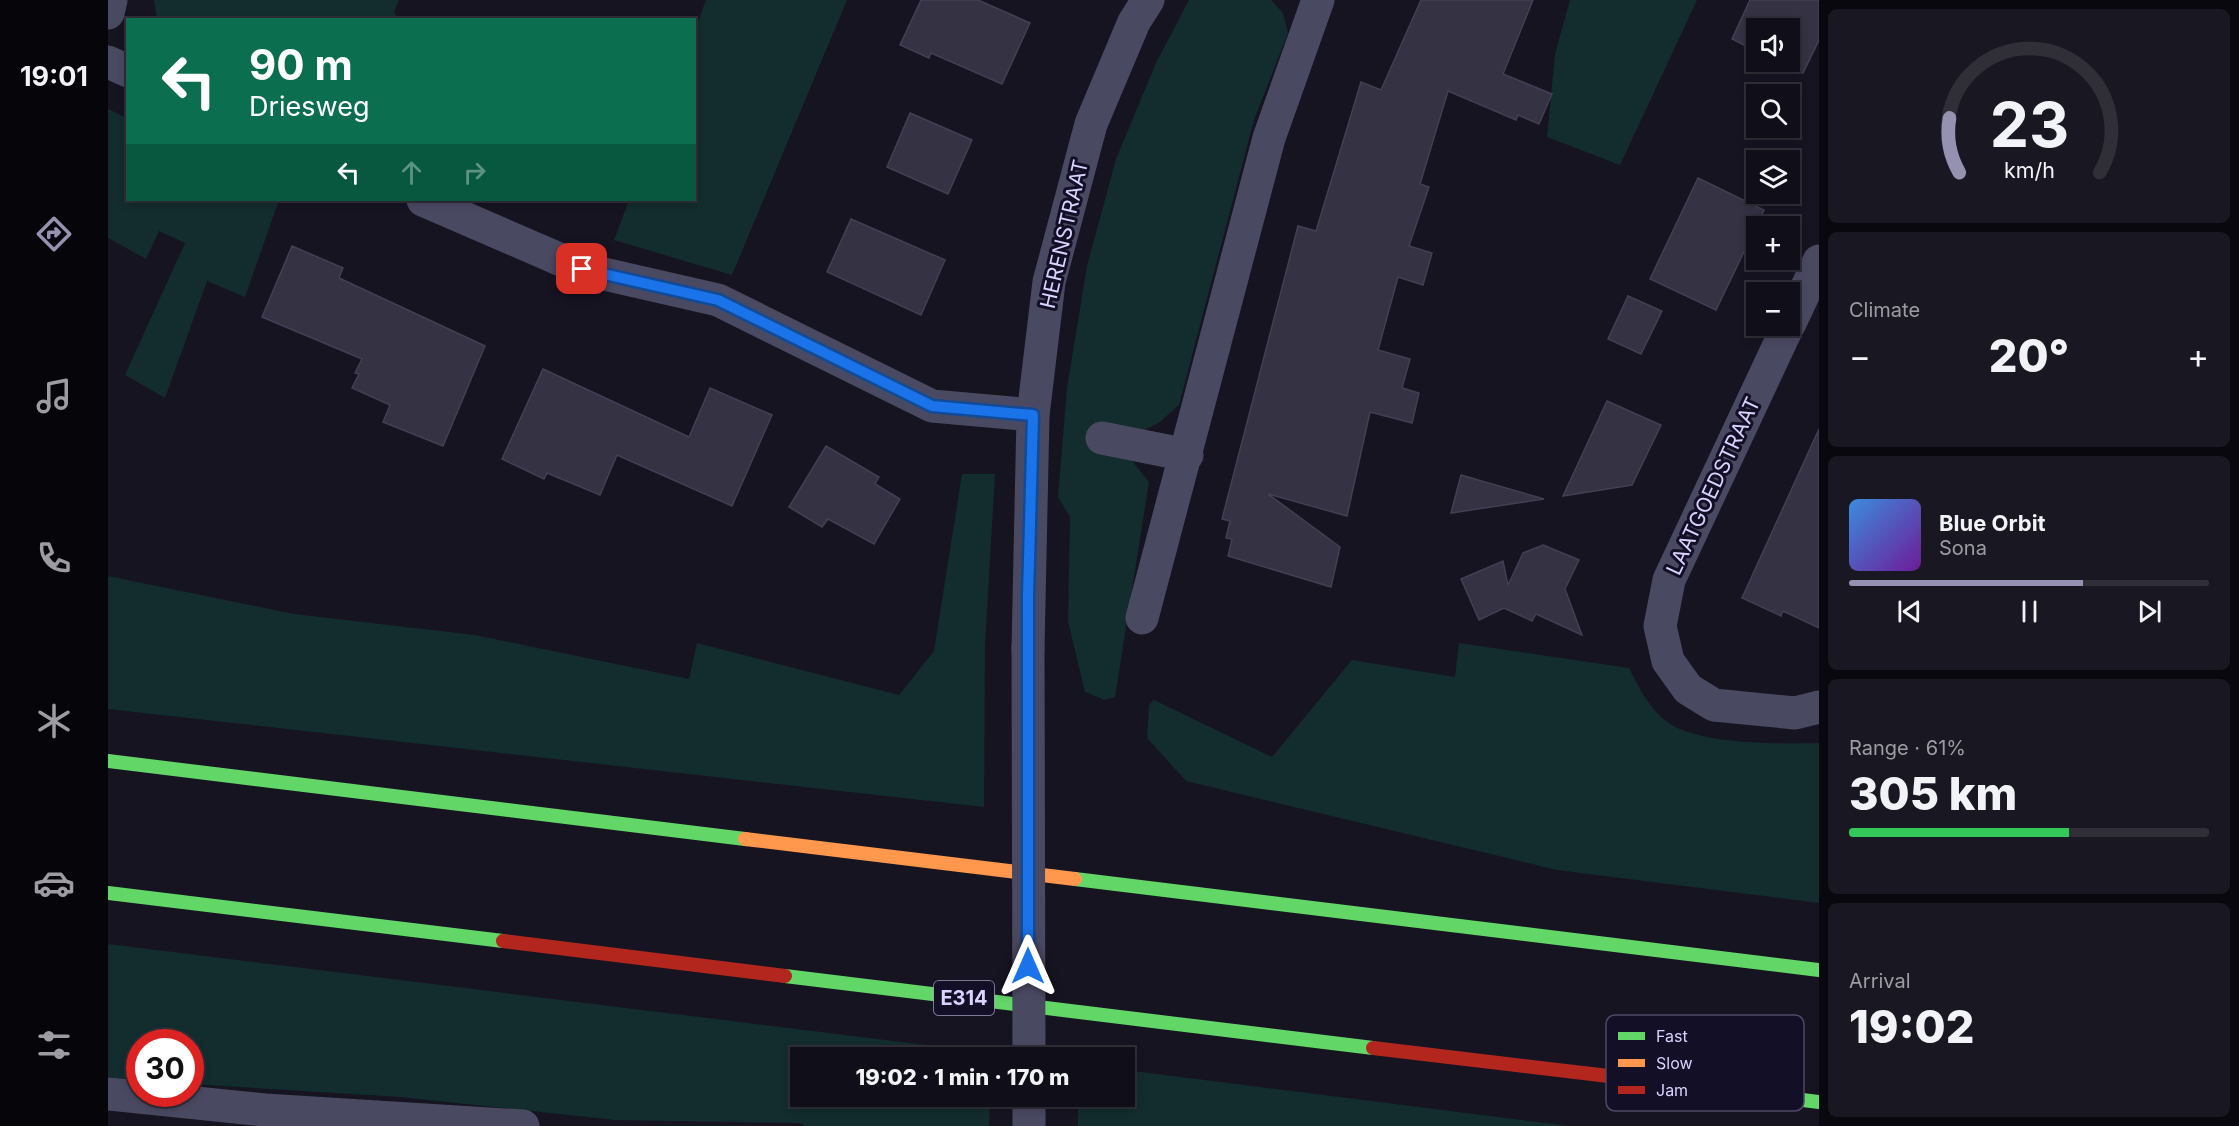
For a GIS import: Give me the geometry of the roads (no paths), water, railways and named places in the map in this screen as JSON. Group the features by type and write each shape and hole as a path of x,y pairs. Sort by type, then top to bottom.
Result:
{"highway":[{"path":"108,761 1819,970"},
{"name":"E314","path":"108,893 1606,1076"},
{"name":"E314","path":"1804,1100 1819,1102"}],"street":[{"path":"108,13 111,0"},
{"name":"HERENSTRAAT","path":"1029,1047 1028,648 1033,415 1048,282 1091,124 1134,22 1148,0"},
{"path":"1142,618 1187,455 1269,138 1313,2"},
{"path":"108,62 126,70"},
{"path":"425,201 582,269 718,300 932,406 1033,415"},
{"name":"LAATGOEDSTRAAT","path":"1800,301 1819,261"},
{"name":"LAATGOEDSTRAAT","path":"1783,336 1669,579 1660,626 1668,662 1688,689 1714,705 1795,713 1819,707"},
{"path":"1102,438 1187,455"},
{"path":"108,1094 267,1118 523,1126"},
{"path":"1029,1107 1029,1126"}]}
